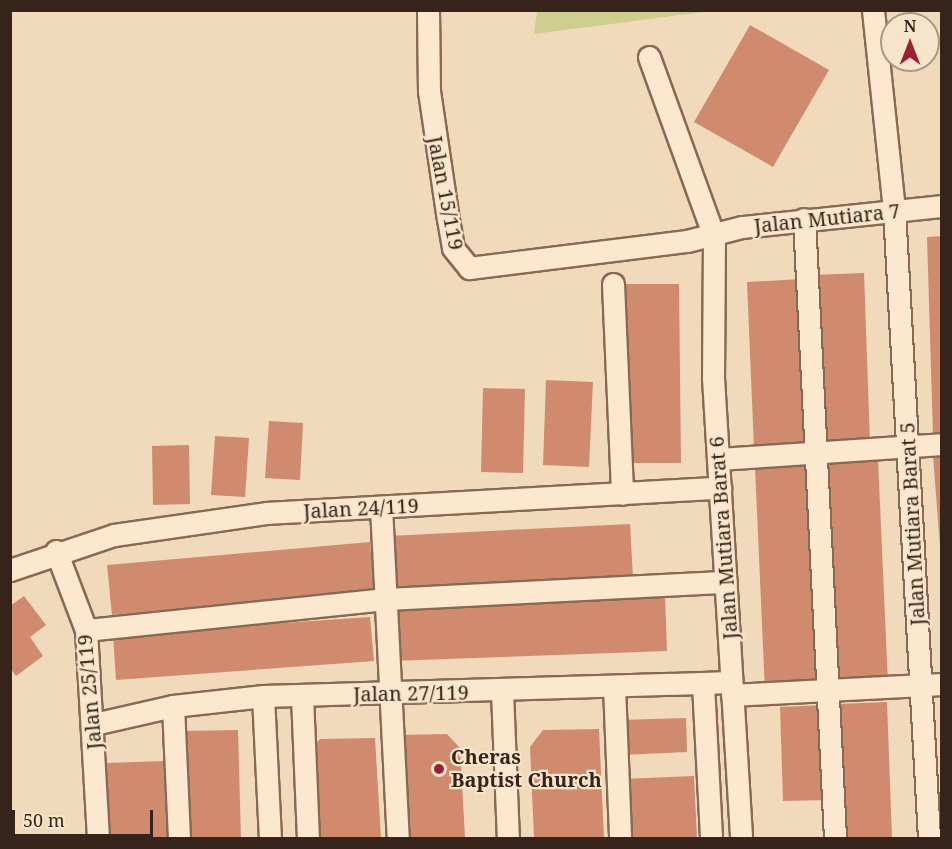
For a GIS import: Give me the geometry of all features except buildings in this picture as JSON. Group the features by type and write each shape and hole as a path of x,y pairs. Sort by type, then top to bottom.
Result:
{"street":[{"name":"Jalan 15/119","path":"428,10 429,91 460,261 483,270 714,237"},
{"path":"873,10 894,210"},
{"name":"Jalan Mutiara Barat 6","path":"649,57 714,237 717,459 741,838"},
{"name":"Jalan Mutiara 7","path":"714,237 742,227 942,206"},
{"name":"Jalan Mutiara Barat 5","path":"894,210 929,838"},
{"path":"804,219 814,453 836,838"},
{"path":"613,284 622,494"},
{"path":"717,459 942,444"},
{"name":"Jalan 24/119","path":"10,570 56,551 114,535 267,513 720,488"},
{"path":"381,507 393,693 398,838"},
{"name":"Jalan 25/119","path":"56,551 86,630 94,724 98,838"},
{"path":"86,630 387,599 726,582"},
{"path":"704,684 711,838"},
{"name":"Jalan 27/119","path":"94,724 173,706 262,696 704,684 732,689 827,690 942,684"},
{"path":"614,686 620,838"},
{"path":"502,691 508,838"},
{"path":"262,696 270,838"},
{"path":"302,696 308,838"},
{"path":"173,706 179,838"}],"green space":[{"path":"537,10 711,11 534,34"}],"place":[{"name":"Cheras Baptist Church","path":"439,769"}]}
